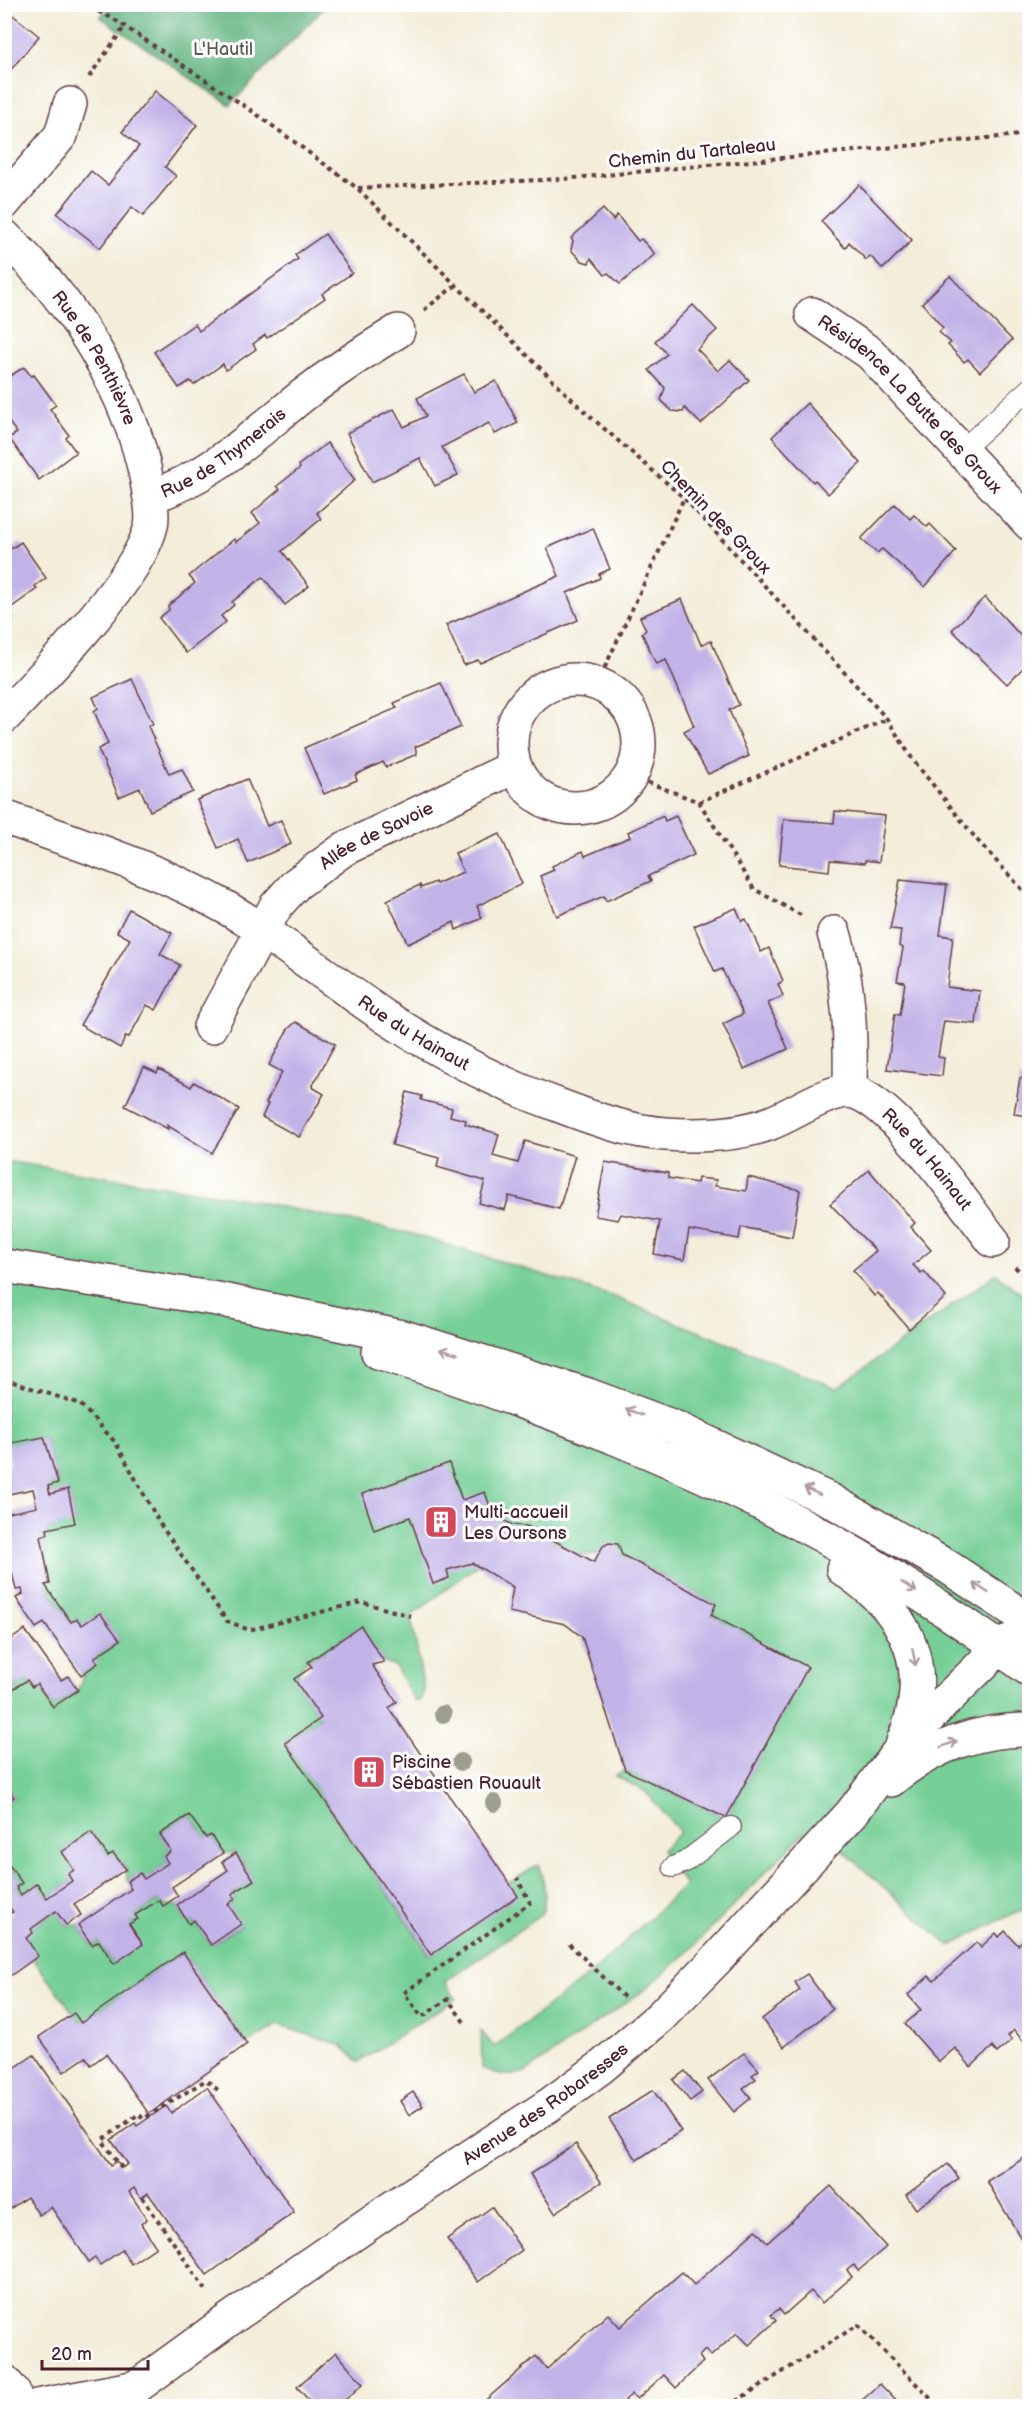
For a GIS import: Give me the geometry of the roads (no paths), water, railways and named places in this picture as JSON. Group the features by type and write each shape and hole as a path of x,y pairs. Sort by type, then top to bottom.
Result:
{"street":[{"path":"4,203 61,135 70,104"},
{"name":"Rue de Penthièvre","path":"4,236 29,260 62,300 107,372 142,457 150,497"},
{"name":"Résidence La Butte des Groux","path":"812,314 870,353 1029,524"},
{"name":"Rue de Thymerais","path":"4,717 45,674 129,570 152,524 150,497 194,480 219,464 343,366 398,331"},
{"path":"576,680 597,684 616,695 631,712 638,733 639,755 631,776 618,793 600,804 580,809 559,807 540,799 524,785 514,767 510,746 512,725 522,706 537,692 555,682 576,680"},
{"name":"Allée de Savoie","path":"210,1027 261,929 276,906 318,865 344,849 514,767"},
{"name":"Rue du Hainaut","path":"4,818 115,857 182,885 261,929 386,1017 476,1071 557,1105 627,1127 665,1134 712,1133 765,1125 829,1096 850,1091 861,1093 872,1099 892,1118 993,1241"},
{"path":"834,933 844,966 850,1004 850,1091"},
{"path":"4,1266 217,1299 407,1338 588,1395 674,1427 840,1506 948,1567 1029,1621"},
{"path":"217,1299 462,1382 595,1431 753,1500 823,1536 1014,1644 1029,1670"},
{"path":"462,1382 688,1486 799,1544 872,1588 902,1625 915,1660 916,1680 910,1723 899,1751"},
{"path":"899,1751 960,1685 1014,1644"},
{"path":"851,1815 911,1764 933,1750 964,1738 990,1732 1029,1730"},
{"name":"Avenue des Robaresses","path":"25,2400 129,2400 227,2321 393,2206 549,2105 600,2068 652,2024 716,1960 851,1815 899,1751"}],"lane":[{"path":"961,451 1029,388"},
{"path":"673,1867 686,1862 731,1827"}],"place":[{"name":"Multi-accueil Les Oursons","path":"441,1522"},
{"name":"Piscine Sébastien Rouault","path":"369,1772"}],"park label":[{"name":"L'Hautil","path":"223,49"}]}
